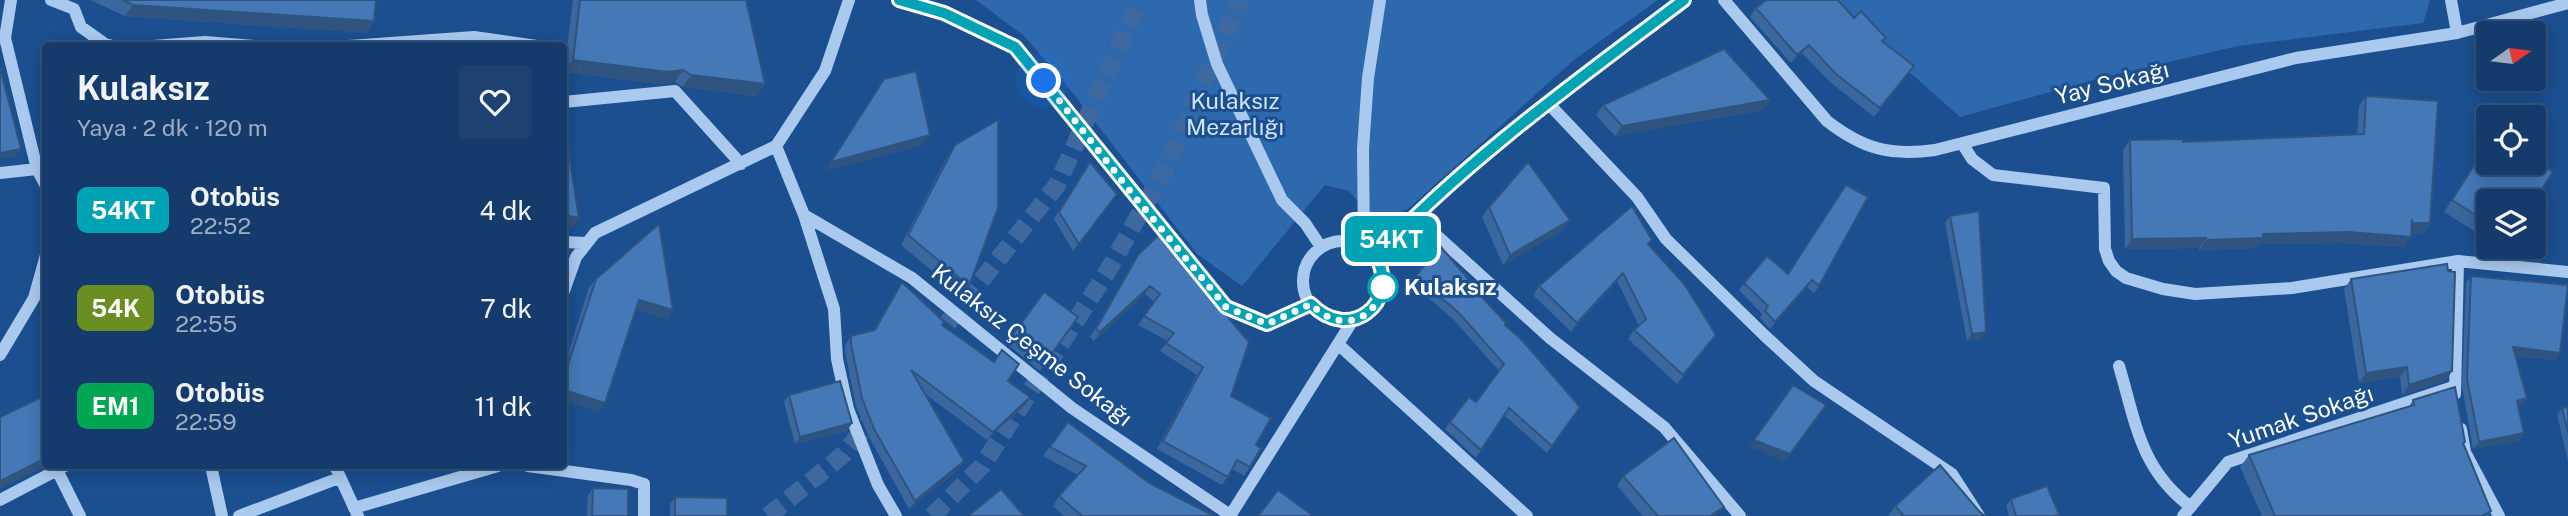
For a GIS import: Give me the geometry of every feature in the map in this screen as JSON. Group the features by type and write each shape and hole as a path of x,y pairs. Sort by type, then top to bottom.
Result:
{"street":[{"path":"11,0 3,40 37,169 42,178"},
{"path":"51,0 74,9 81,27 102,42"},
{"path":"567,282 576,257 595,233 776,146 825,71 849,0"},
{"path":"899,0 944,13 1015,47 1226,307 1267,324 1311,304"},
{"path":"1200,0 1217,64 1282,200 1305,223 1321,247"},
{"path":"1364,246 1363,149 1368,78 1380,0"},
{"path":"1376,256 1415,215 1548,103 1684,0"},
{"name":"Yay Sokağı","path":"1724,0 1827,121 1844,135 1863,144 1885,151 1909,153 1962,143 2297,58 2457,33 2568,3"},
{"path":"2451,0 2457,33"},
{"path":"405,42 474,37 509,42"},
{"path":"567,102 676,91 741,164"},
{"path":"1548,103 1637,197 1666,239 1764,335 1814,381 1952,474 1979,516"},
{"path":"1962,143 1972,159 1993,175 2104,188 2105,248 2109,261 2116,271 2126,278 2164,289 2195,294 2292,288 2458,261 2568,272"},
{"path":"776,146 804,215 834,309 837,359 848,408 878,485 896,516"},
{"path":"0,173 37,169"},
{"name":"Kulaksız Çeşme Sokağı","path":"804,215 912,278 1072,408 1230,516"},
{"path":"1415,215 1550,338 1664,427 1740,516"},
{"path":"1342,240 1353,241 1376,256 1382,268 1382,294 1375,306 1365,314 1353,320 1330,319 1311,304 1303,280 1311,256 1321,247 1342,240"},
{"path":"567,242 587,243"},
{"path":"2458,261 2453,387 2466,452 2500,516"},
{"path":"0,355 34,298 42,269"},
{"path":"1230,516 1353,320"},
{"path":"1339,345 1527,516"},
{"path":"2119,366 2149,462 2187,511"},
{"name":"Yumak Sokağı","path":"2187,511 2228,462 2453,387"},
{"path":"0,500 59,469"},
{"path":"61,469 80,516"},
{"path":"212,469 222,516"},
{"path":"239,516 337,472 356,512 489,469"},
{"path":"550,469 644,484 644,516"}],"green space":[{"name":"Kulaksız Mezarlığı","path":"976,0 1658,0 1575,59 1408,209 1382,220 1368,214 1349,191 1325,185 1242,286 1197,254 1062,79 1023,35"},
{"path":"1828,0 2430,1 2423,23 2238,46 2104,77 1960,117"}],"building":[{"path":"123,0 376,0 374,21 133,5"},
{"path":"580,0 746,0 765,84 691,75 683,70 668,72 573,60"},
{"path":"1766,0 1838,0 1854,18 1861,11 1886,38 1882,41 1914,66 1880,108 1836,74 1809,45 1797,55 1756,8"},
{"path":"1724,49 1770,100 1622,126 1603,105"},
{"path":"0,68 21,149 0,153"},
{"path":"916,71 930,135 831,162 884,79"},
{"path":"2366,96 2438,101 2430,223 2412,223 2412,219 2411,237 2349,232 2263,234 2263,238 2206,240 2132,239 2130,140 2183,139 2183,142 2364,134"},
{"path":"998,120 998,208 969,286 908,235 955,145"},
{"path":"567,143 579,218 567,216"},
{"path":"1090,162 1117,194 1079,244 1059,212"},
{"path":"1528,162 1570,220 1510,255 1489,207"},
{"path":"2476,162 2476,175 2546,175 2546,167 2553,172 2542,189 2476,189 2476,215 2452,200"},
{"path":"1846,185 1868,197 1819,286 1812,280 1775,322 1765,311 1768,306 1744,283 1767,256 1788,274"},
{"path":"1632,206 1652,240 1648,244 1685,285 1716,335 1683,375 1634,330 1646,319 1623,273 1577,323 1539,286"},
{"path":"1979,211 1986,332 1972,334 1950,216"},
{"path":"659,224 673,310 639,300 605,403 567,391 567,368 596,279"},
{"path":"1163,231 1184,265 1249,342 1231,396 1271,418 1256,445 1261,448 1250,467 1237,460 1228,477 1163,441 1203,367 1166,343 1174,333 1144,316 1160,294 1150,286 1100,332 1096,329 1138,255"},
{"path":"1440,246 1505,325 1520,338 1580,407 1552,446 1509,408 1481,450 1450,422 1469,397 1476,402 1504,364 1459,313 1416,276"},
{"path":"2447,264 2448,271 2455,272 2452,371 2409,385 2407,367 2366,373 2351,279"},
{"path":"2471,276 2568,285 2560,353 2513,347 2527,398 2517,401 2524,433 2479,442 2467,379"},
{"path":"902,282 944,322 942,325 994,362 1002,350 1019,364 1008,381 1030,397 993,432 911,370 964,461 915,501 874,429 862,398 851,344 851,336 875,330"},
{"path":"1044,292 1078,317 1045,363 1012,336"},
{"path":"840,381 852,423 800,437 789,395"},
{"path":"1793,385 1826,405 1790,454 1754,440"},
{"path":"2455,387 2465,442 2463,443 2491,511 2482,516 2275,516 2249,455 2414,405 2413,400"},
{"path":"42,397 42,460 0,481 0,417"},
{"path":"2568,407 2568,433 2562,408"},
{"path":"1068,422 1149,483 1214,516 1082,516 1059,496 1086,466 1050,447"},
{"path":"1674,438 1724,507 1710,516 1658,516 1623,476"},
{"path":"1940,465 1985,516 1904,516 1895,506"},
{"path":"2047,486 2059,514 2016,516 2011,499"},
{"path":"593,488 628,489 628,516 592,516"},
{"path":"1001,489 1024,516 968,516"},
{"path":"1278,490 1312,515 1258,516"},
{"path":"675,497 727,498 727,516 675,516"}],"tunnel":[{"path":"931,344 1057,185 1140,0"},
{"path":"932,516 982,466 1106,274 1166,167 1240,0"},
{"path":"768,516 844,454 878,410"}],"bus line":[{"name":"54KT","path":"899,0 944,13 1015,47 1226,307 1267,324 1311,304 1319,313 1330,319 1353,320 1365,314 1375,306 1382,294 1382,268 1376,256 1415,215 1548,103 1684,0"}],"place":[{"name":"Kulaksız","path":"1383,287"}],"route":[{"path":"1044,81 1226,307 1267,324 1311,304 1319,313 1330,319 1353,320 1375,306 1382,294 1384,281 1383,287"}]}
